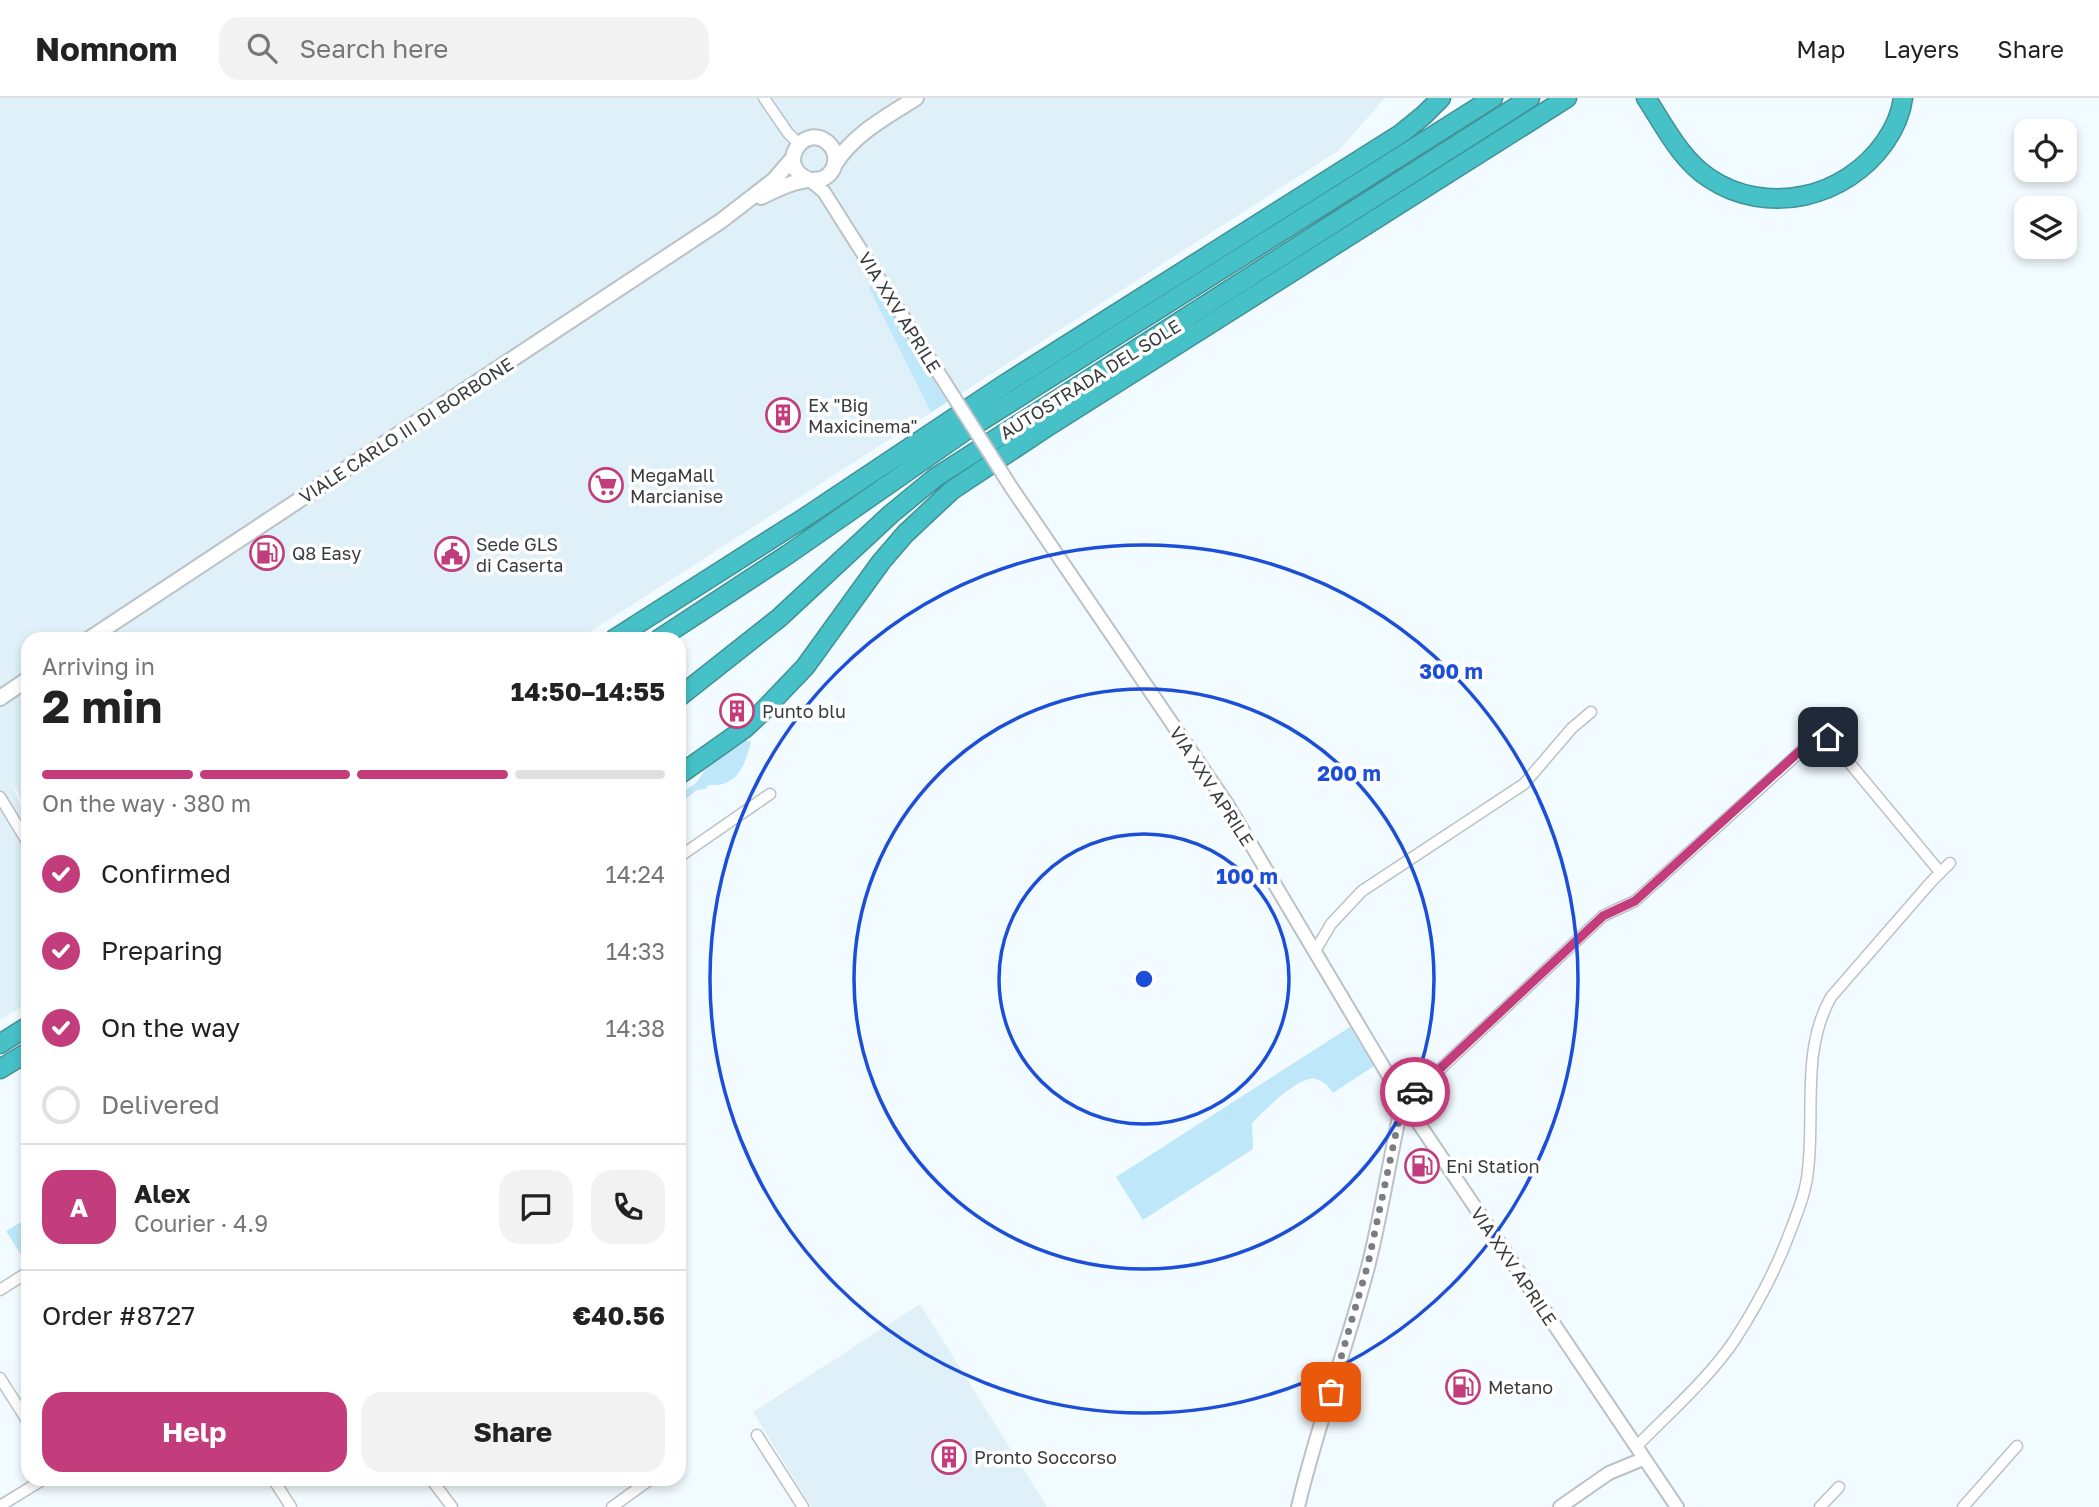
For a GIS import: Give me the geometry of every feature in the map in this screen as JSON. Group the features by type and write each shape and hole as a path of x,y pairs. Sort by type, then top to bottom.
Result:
{"highway":[{"path":"625,632 804,518 1005,384 1402,133 1441,98"},
{"name":"AUTOSTRADA DEL SOLE","path":"670,632 787,555 965,431 1493,98"},
{"name":"AUTOSTRADA DEL SOLE","path":"686,691 779,618 936,477 1530,98"},
{"path":"686,770 744,729 760,714 804,667 897,543 952,490 1047,426 1567,98"},
{"path":"1652,100 1696,156 1714,170 1734,183 1763,190 1790,190 1819,184 1841,173 1861,158 1880,137 1891,114 1894,98"},
{"path":"1652,100 1692,164 1707,177 1742,194 1782,200 1823,191 1862,169 1897,121 1903,98"},
{"path":"0,1044 21,1030"},
{"path":"0,1069 21,1056"},
{"path":"0,1081 21,1070"}],"main road":[{"name":"VIALE CARLO III DI BORBONE","path":"721,221 780,188 823,179 849,144 916,98"},
{"name":"VIALE CARLO III DI BORBONE","path":"100,632 721,221 774,180 793,158 799,144 810,138 843,138 889,116"},
{"path":"822,139 835,152 834,167"},
{"path":"793,158 797,172 810,180"},
{"path":"0,698 21,684"}],"street":[{"path":"764,98 799,144"},
{"name":"VIA XXV APRILE","path":"834,167 828,186 835,208"},
{"name":"VIA XXV APRILE","path":"810,180 821,188 835,208 1011,487 1227,804 1404,1101 1677,1507"},
{"path":"1315,951 1331,924 1362,891 1524,784 1572,728 1591,712"},
{"path":"1298,1507 1348,1341 1404,1101 1603,916 1635,901 1819,735 1828,737 1940,872"},
{"path":"686,852 770,794"},
{"path":"0,797 21,832"},
{"path":"1636,1447 1733,1342 1773,1273 1805,1193 1809,1169 1813,1050 1823,1012 1831,997 1950,863"},
{"path":"0,1290 21,1276"},
{"path":"0,1378 21,1411"},
{"path":"757,1435 803,1507"},
{"path":"1964,1507 2017,1446"},
{"path":"1560,1507 1609,1473 1643,1459"},
{"path":"2,1506 33,1486"},
{"path":"278,1486 291,1507"},
{"path":"436,1486 452,1507"},
{"path":"612,1507 641,1486"},
{"path":"1819,1507 1839,1487"}],"shaded area":[{"path":"0,98 1385,98 1338,151 590,632 21,632 21,797 13,786 21,808 21,1007 0,1020"},
{"path":"868,286 876,286 947,402 931,412"},
{"path":"744,739 751,742 739,773 727,782 697,790 686,799 686,790 696,783 705,770"},
{"path":"1350,1027 1374,1066 1333,1093 1326,1084 1316,1079 1301,1082 1292,1088 1252,1123 1253,1149 1143,1220 1116,1177"},
{"path":"21,1222 21,1255 6,1231"},
{"path":"920,1304 1047,1507 811,1507 753,1412"}],"way so far":[{"path":"1331,1392 1348,1341 1368,1264 1403,1100 1405,1102 1415,1092"}],"place":[{"name":"Ex \"Big Maxicinema\"","path":"783,415"},
{"name":"MegaMall Marcianise","path":"606,485"},
{"name":"Q8 Easy","path":"267,553"},
{"name":"Sede GLS di Caserta","path":"452,554"},
{"name":"Punto blu","path":"737,711"},
{"name":"Eni Station","path":"1422,1166"},
{"name":"Metano","path":"1463,1387"},
{"name":"Pronto Soccorso","path":"949,1457"}],"route":[{"path":"1415,1092 1603,916 1635,901 1813,739 1819,735 1828,737"}]}
